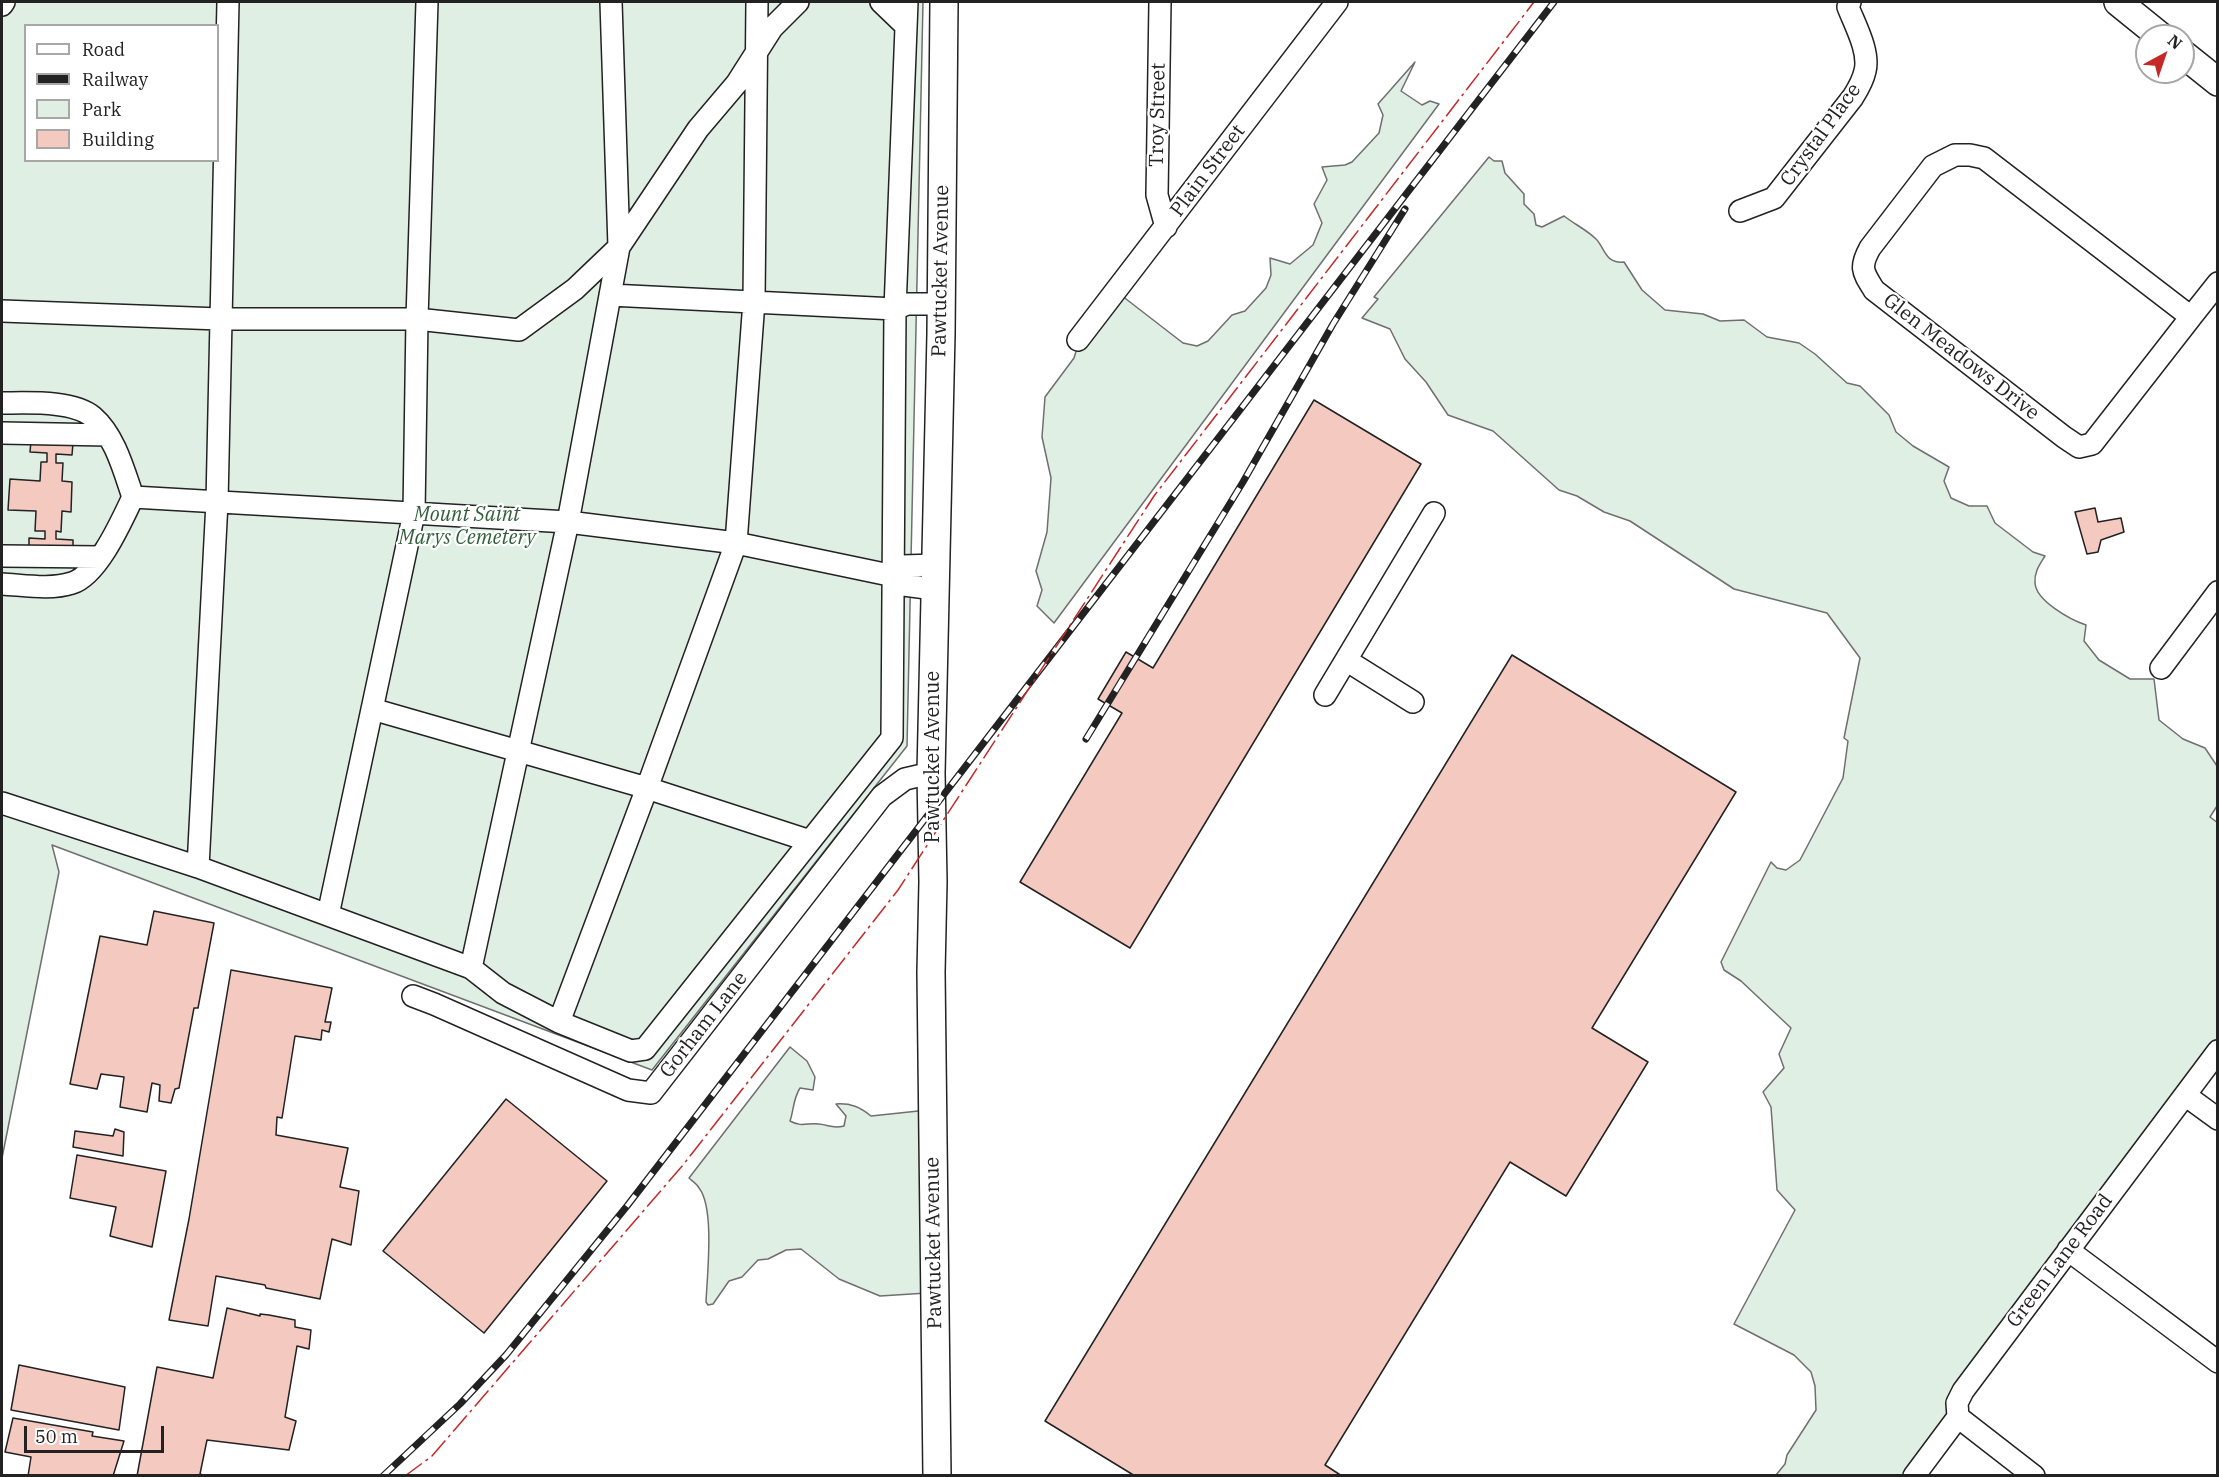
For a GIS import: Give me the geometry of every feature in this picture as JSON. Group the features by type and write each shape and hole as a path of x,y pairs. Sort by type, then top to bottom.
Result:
{"main road":[{"name":"Pawtucket Avenue","path":"937,1476 931,773 945,76 944,2"},
{"path":"2118,2 2145,24"},
{"path":"2195,64 2217,82"}],"street":[{"path":"198,867 217,502 228,2"},
{"path":"328,915 414,513 417,320 427,2"},
{"path":"471,968 568,522 619,247 611,2"},
{"path":"559,1022 736,543 754,301 757,2"},
{"path":"2,311 220,320 417,320 519,330 575,289 619,247 698,129 737,83 772,28 798,2"},
{"path":"881,2 906,26"},
{"path":"2,803 198,867 471,968 503,993 559,1022 631,1051 645,1049 891,738 895,309 907,2"},
{"name":"Troy Street","path":"1160,2 1157,195 1166,227"},
{"name":"Plain Street","path":"1078,340 1337,2"},
{"name":"Crystal Place","path":"1740,211 1774,198 1853,97 1862,81 1866,69 1864,51 1848,7 1850,2"},
{"name":"Glen Meadows Drive","path":"2191,317 1984,158 1970,154 1955,155 1933,166 1870,248 1863,261 1863,273 1874,290 2079,447 2092,444 2191,317 2217,283"},
{"path":"610,295 895,309 907,304 941,304"},
{"path":"2,403 49,404 74,408 93,417 108,435 134,497 100,557 88,572 74,583 57,586 2,584"},
{"path":"2,433 108,435"},
{"path":"134,497 568,522 736,543 894,576 904,585 935,577"},
{"path":"1324,695 1434,513"},
{"path":"2,556 100,557"},
{"path":"2161,668 2215,601"},
{"path":"1346,660 1413,702"},
{"path":"372,709 647,788 810,841"},
{"name":"Gorham Lane","path":"413,996 628,1090 651,1093 882,796 905,779 931,773"},
{"name":"Green Lane Road","path":"1914,1476 1958,1417 1957,1403 1963,1391 2217,1051"},
{"path":"2185,1095 2217,1119"},
{"path":"2068,1250 2217,1362"},
{"path":"1958,1417 2034,1476"}],"green space":[{"name":"Mount Saint Marys Cemetery","path":"2,2 923,2 907,746 652,1070 52,845 59,872 2,1158"},
{"path":"1415,62 1401,91 1422,105 1430,101 1439,104 1054,623 1037,606 1042,590 1036,571 1047,532 1051,478 1042,437 1045,397 1074,358 1079,342 1117,292 1183,343 1197,346 1208,341 1232,315 1245,311 1266,288 1271,275 1270,258 1290,264 1313,245 1322,223 1314,204 1327,180 1322,167 1345,165 1352,162 1379,133 1383,115 1378,104"},
{"path":"1489,157 1494,161 1502,161 1505,173 1524,194 1524,204 1534,214 1536,225 1542,227 1564,216 1596,239 1609,258 1613,261 1624,262 1642,290 1665,310 1703,314 1720,321 1744,320 1767,337 1799,343 1847,383 1860,386 1889,415 1896,432 1913,446 1949,467 1944,481 1951,498 1969,506 1987,506 1995,523 2033,552 2045,556 2035,575 2037,590 2041,596 2064,614 2086,625 2084,641 2099,660 2130,679 2154,679 2159,720 2183,739 2205,748 2217,766 2217,806 2210,817 2218,823 2217,1055 2059,1262 1920,1475 1776,1475 1785,1464 1787,1455 1816,1410 1815,1386 1811,1372 1794,1355 1734,1324 1795,1210 1777,1190 1771,1107 1763,1092 1784,1068 1779,1054 1791,1028 1741,981 1724,970 1721,962 1771,862 1777,868 1786,870 1800,860 1843,778 1848,741 1844,738 1860,658 1827,613 1734,589 1630,521 1604,512 1577,496 1559,490 1493,431 1448,415 1426,382 1405,359 1390,329 1362,318 1378,299 1374,297"},
{"path":"790,1047 807,1061 815,1077 813,1090 800,1088 798,1092 790,1121 794,1123 844,1126 846,1116 836,1104 855,1106 871,1116 928,1110 927,1293 880,1296 839,1279 801,1249 786,1250 768,1259 758,1260 742,1277 729,1281 713,1304 708,1305 706,1302 709,1243 707,1211 699,1188 689,1178"}],"building":[{"path":"1314,400 1421,464 1130,948 1020,882 1122,713 1098,699 1126,652 1153,668"},
{"path":"31,441 73,443 72,455 56,454 56,463 63,463 62,481 72,482 71,512 62,511 61,532 56,531 56,539 73,540 73,553 29,551 29,538 45,539 45,531 35,531 36,511 8,510 10,479 40,481 41,462 47,462 47,453 30,452"},
{"path":"2095,508 2098,522 2121,518 2124,532 2101,540 2098,552 2087,554 2075,512"},
{"path":"1512,655 1736,792 1592,1028 1648,1062 1566,1196 1510,1162 1325,1465 1342,1476 1135,1476 1045,1421"},
{"path":"154,911 214,923 198,1008 194,1008 179,1088 175,1089 171,1103 159,1101 160,1085 152,1083 147,1112 120,1107 124,1077 101,1074 97,1089 70,1084 100,936 147,945"},
{"path":"231,970 332,988 325,1022 331,1022 329,1032 322,1030 321,1040 295,1036 282,1118 277,1117 276,1135 348,1148 340,1187 359,1191 351,1245 332,1239 320,1299 216,1276 208,1326 169,1320 189,1219"},
{"path":"506,1099 607,1181 484,1333 383,1251"},
{"path":"115,1129 124,1132 123,1156 73,1147 75,1131 113,1136"},
{"path":"77,1155 166,1171 152,1247 110,1236 116,1207 70,1198"},
{"path":"227,1308 260,1316 260,1314 269,1315 295,1320 295,1327 311,1330 309,1349 297,1346 285,1417 296,1421 289,1450 207,1440 200,1474 206,1476 137,1476 157,1367 213,1378"},
{"path":"19,1365 125,1387 119,1430 11,1410"},
{"path":"13,1418 93,1432 92,1436 124,1441 113,1476 28,1476 31,1457 5,1452"}],"railway":[{"path":"383,1476 460,1404 506,1355 627,1206 1554,2"},
{"path":"1086,739 1243,482 1333,324 1405,209"}],"power":[{"path":"405,1476 432,1456 683,1165 898,890 1154,496 1534,2"}]}
